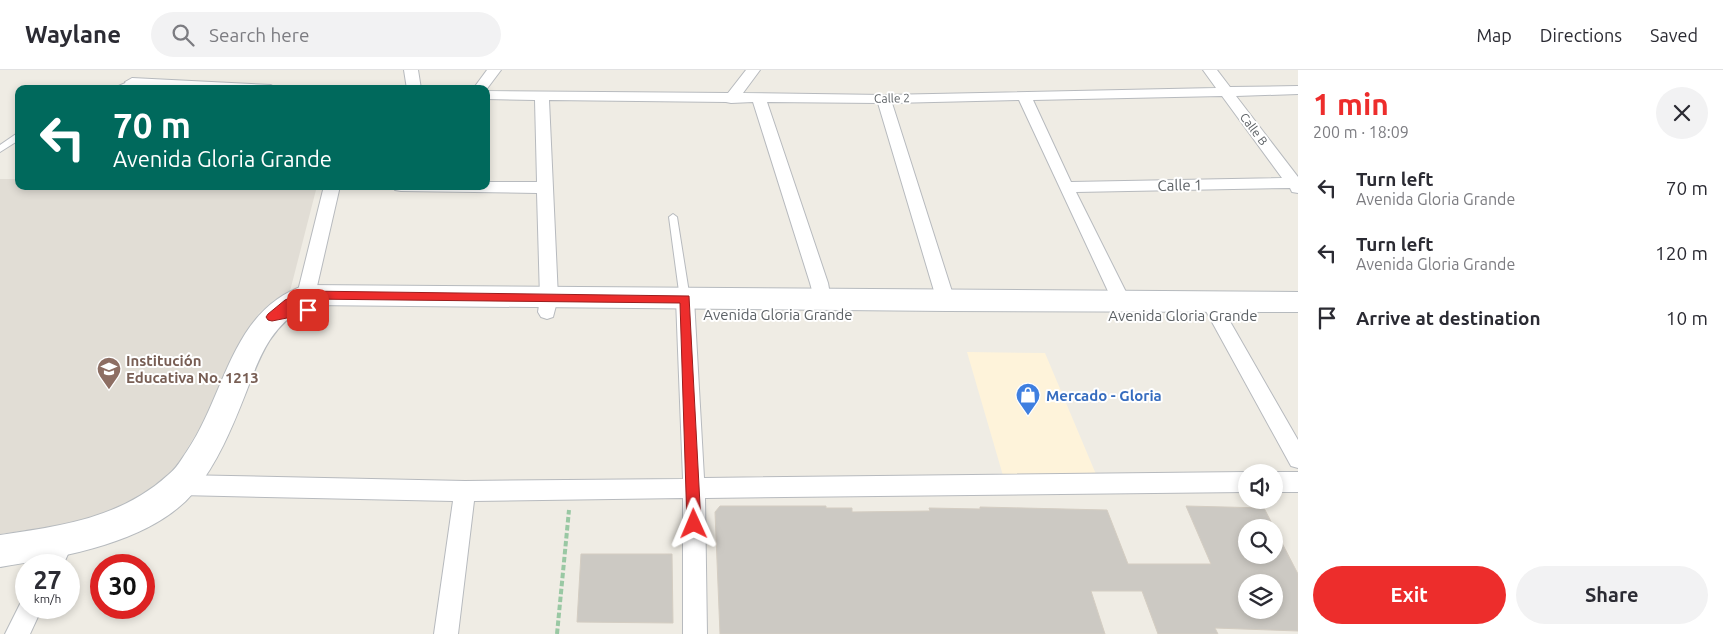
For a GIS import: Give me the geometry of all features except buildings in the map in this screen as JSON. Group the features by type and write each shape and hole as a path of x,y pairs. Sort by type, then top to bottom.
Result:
{"street":[{"path":"132,82 146,70"},
{"path":"411,70 413,85"},
{"path":"483,85 494,70"},
{"path":"731,99 753,70"},
{"name":"Calle B","path":"1210,70 1296,186"},
{"path":"132,82 192,85"},
{"name":"Calle 2","path":"490,95 884,99 1298,90"},
{"path":"542,97 548,305"},
{"path":"1026,97 1066,187 1122,302"},
{"path":"759,99 819,283 822,300"},
{"path":"884,99 946,301"},
{"name":"Calle 1","path":"1066,187 1296,186"},
{"path":"490,187 544,188"},
{"path":"306,295 331,190"},
{"name":"Avenida Gloria Grande","path":"272,317 289,303 306,295 548,305"},
{"name":"Avenida Gloria Grande","path":"685,306 822,300 1122,302 1298,315"},
{"name":"Avenida Gloria Grande","path":"272,317 308,310 548,305 1213,309 1298,302"},
{"path":"685,306 694,487 695,634"},
{"path":"1213,309 1298,459"},
{"path":"0,551 57,553 114,528 144,512 180,485 204,452 218,425 250,350 260,331 272,317"},
{"path":"180,485 465,491 1238,482"},
{"path":"1283,482 1298,482"},
{"path":"446,634 465,491"},
{"path":"17,634 24,619"}],"lane":[{"path":"125,85 132,82"},
{"path":"0,149 15,139"},
{"path":"673,218 685,306"}],"path":[{"path":"557,634 571,490"}],"shaded area":[{"name":"Institución Educativa No. 1213","path":"0,179 15,179 15,190 316,190 289,295 274,300 259,313 234,355 202,424 169,479 106,519 0,534"},
{"name":"Mercado - Gloria","path":"967,352 1045,353 1098,479 1004,479"}],"place":[{"name":"Institución Educativa No. 1213","path":"109,390"},
{"name":"Mercado - Gloria","path":"1028,416"}],"route":[{"path":"308,310 272,317 289,303 306,295 685,299 694,524"}]}
